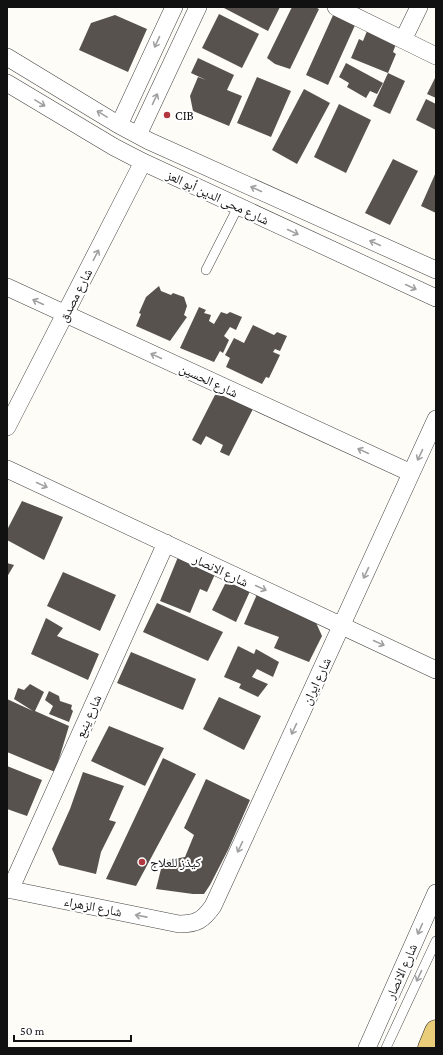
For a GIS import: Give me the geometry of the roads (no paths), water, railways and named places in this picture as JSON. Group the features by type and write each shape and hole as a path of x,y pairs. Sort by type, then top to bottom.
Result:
{"main road":[{"path":"429,1048 436,1031"}],"street":[{"path":"119,125 174,7"},
{"path":"138,135 198,7"},
{"path":"336,7 436,56"},
{"path":"403,40 418,7"},
{"name":"شارع محى الدين أبو العز","path":"7,57 119,125 156,144 436,270"},
{"name":"شارع محى الدين أبو العز","path":"7,83 114,147 238,207 436,298"},
{"name":"شارع مصدق","path":"7,427 144,162"},
{"name":"شارع الحسين","path":"7,287 411,473"},
{"name":"شارع ايران","path":"179,924 190,924 199,921 213,906 436,419"},
{"name":"شارع الانصار","path":"7,469 436,670"},
{"name":"شارع ينبع","path":"8,889 166,543"},
{"name":"شارع الزهراء","path":"8,889 179,924"},
{"name":"شارع الانصار","path":"367,1048 436,894"}],"lane":[{"path":"206,270 238,207"},
{"path":"386,1048 436,941"}],"place":[{"name":"CIB","path":"167,115"},
{"name":"كيذز للعلاج","path":"142,862"}]}
